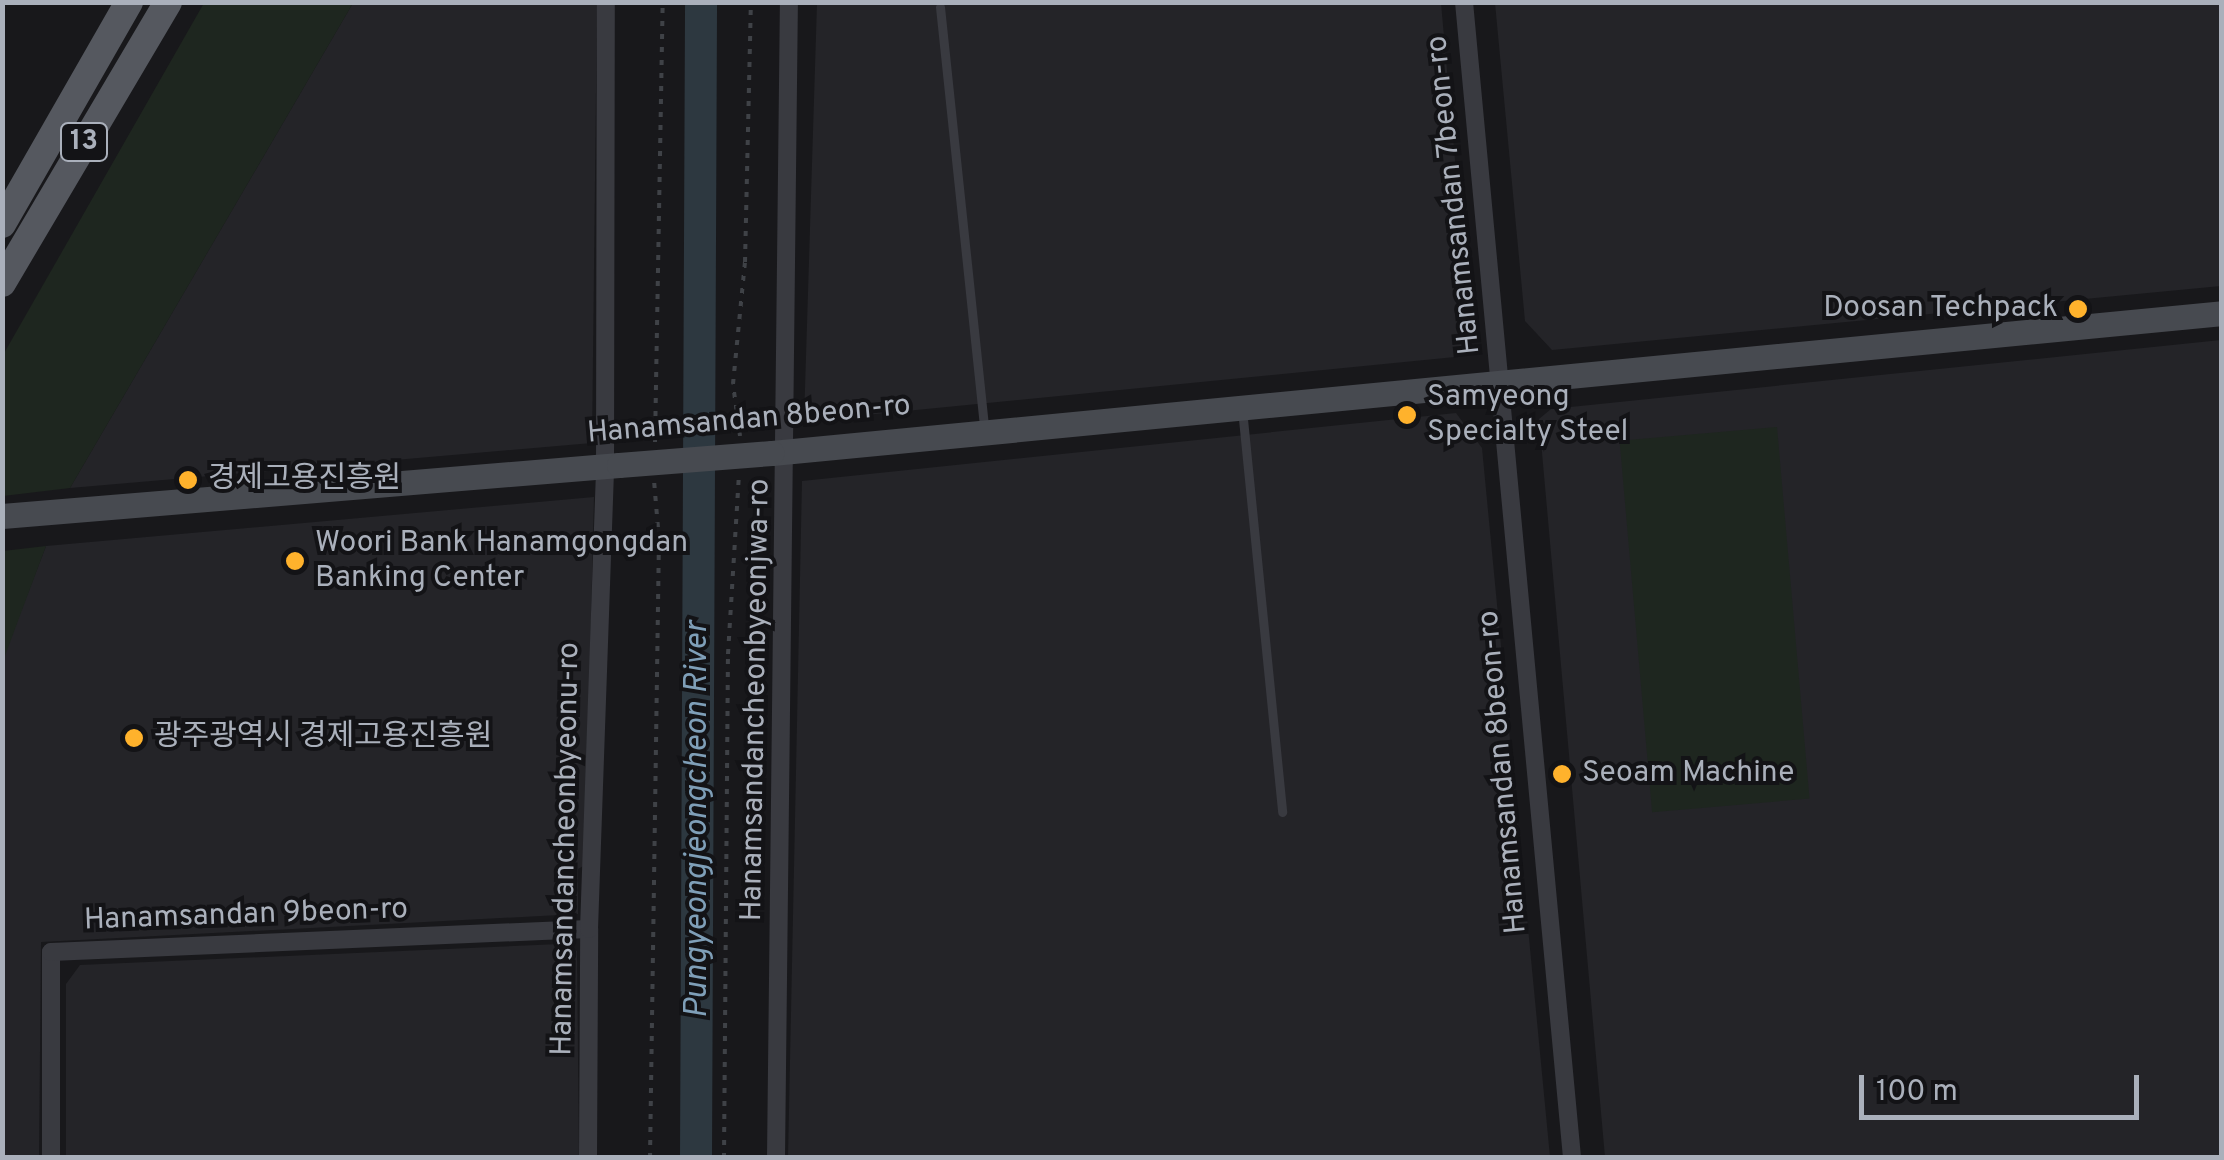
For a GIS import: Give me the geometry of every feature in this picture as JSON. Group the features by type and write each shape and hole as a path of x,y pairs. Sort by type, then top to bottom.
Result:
{"main road":[{"name":"13","path":"2,224 129,2"},
{"name":"13","path":"2,283 168,2"}],"street":[{"name":"Hanamsandancheonbyeonu-ro","path":"588,1158 589,929 612,466 606,2"},
{"name":"Hanamsandancheonbyeonjwa-ro","path":"776,1158 779,452 789,2"},
{"name":"Hanamsandan 7beon-ro","path":"1464,2 1501,382"},
{"name":"Hanamsandan 8beon-ro","path":"7,516 779,452 2222,313"},
{"name":"Hanamsandan 8beon-ro","path":"1501,382 1572,1158"},
{"name":"Hanamsandan 9beon-ro","path":"51,1158 51,952 589,929"}],"lane":[{"path":"940,6 984,432"},
{"path":"1242,407 1282,812"}],"path":[{"path":"652,453 660,410 663,2"},
{"path":"741,446 733,384 745,262 751,2"},
{"path":"724,1158 728,654 740,464"},
{"path":"650,1158 659,540 652,469"}],"shaded area":[{"path":"204,3 353,3 70,488 3,496 3,355"},
{"path":"353,3 597,3 592,443 70,488"},
{"path":"817,3 1441,3 1471,341 1455,357 804,421"},
{"path":"1495,3 2221,3 2221,286 1552,350 1525,321"},
{"path":"2221,340 2221,1157 1605,1157 1539,419 1551,409"},
{"path":"1456,413 1482,448 1550,1157 788,1158 802,481"},
{"path":"1777,427 1810,799 1652,812 1620,441"},
{"path":"594,497 585,865 578,869 578,914 41,942 39,1157 3,1157 2,661 46,546"},
{"path":"46,546 3,661 3,551"},
{"path":"560,944 577,951 579,1157 66,1157 66,984 80,965"}],"waterway":[{"name":"Pungyeongjeongcheon River","path":"696,1158 701,2"}],"place":[{"name":"Doosan Techpack","path":"2078,309"},
{"name":"Samyeong Specialty Steel","path":"1407,415"},
{"name":"경제고용진흥원","path":"188,480"},
{"name":"Woori Bank Hanamgongdan Banking Center","path":"295,561"},
{"name":"광주광역시 경제고용진흥원","path":"134,738"},
{"name":"Seoam Machine","path":"1562,774"}]}
